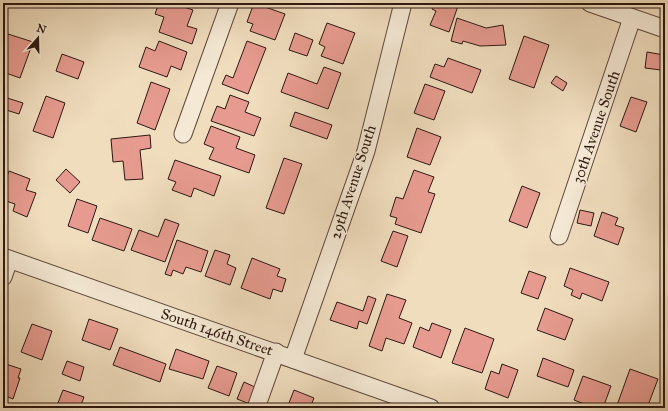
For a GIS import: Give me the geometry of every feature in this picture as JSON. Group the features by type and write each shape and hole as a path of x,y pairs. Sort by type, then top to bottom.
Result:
{"street":[{"path":"183,134 230,3"},
{"name":"29th Avenue South","path":"293,358 366,152 403,3"},
{"path":"590,3 665,29"},
{"name":"30th Avenue South","path":"559,236 632,18"},
{"path":"3,277 6,258"},
{"name":"South 146th Street","path":"6,258 293,358 431,408"},
{"path":"256,408 276,352"}],"building":[{"path":"159,3 172,3 193,10 187,26 197,29 192,44 159,32 164,17 155,14"},
{"path":"254,3 285,14 275,40 250,31 253,24 247,22"},
{"path":"434,3 459,3 449,32 430,25 436,11 432,9"},
{"path":"457,18 486,28 503,25 506,45 480,46 463,41 462,44 451,41"},
{"path":"327,23 355,33 343,64 321,56 325,47 319,44"},
{"path":"295,33 313,40 307,56 289,50"},
{"path":"8,34 33,42 20,78 3,72 3,47"},
{"path":"524,36 549,45 534,88 509,79"},
{"path":"159,41 187,52 181,70 171,66 167,77 139,67 146,47 155,51"},
{"path":"247,41 266,48 248,94 222,84 226,75 233,78"},
{"path":"647,52 664,55 661,70 645,68"},
{"path":"62,54 84,62 78,79 56,71"},
{"path":"448,58 481,70 472,93 430,77 435,64 444,67"},
{"path":"324,67 341,73 328,109 281,92 288,73 317,84"},
{"path":"556,76 567,83 563,91 551,83"},
{"path":"151,82 170,89 155,130 137,123"},
{"path":"425,84 445,91 434,120 414,113"},
{"path":"230,95 249,102 245,112 261,118 254,136 211,121 217,106 225,109"},
{"path":"46,96 65,103 53,138 33,131"},
{"path":"4,97 23,103 19,114 3,109"},
{"path":"631,97 647,102 636,132 620,126"},
{"path":"295,112 332,125 327,139 290,126"},
{"path":"211,126 240,137 236,148 255,155 249,173 209,159 214,148 204,144"},
{"path":"417,128 441,137 430,165 407,157"},
{"path":"150,135 151,148 140,150 143,179 125,180 123,161 113,162 111,139"},
{"path":"284,158 302,164 284,214 266,208"},
{"path":"175,160 221,176 214,196 194,188 191,197 172,190 176,182 168,179"},
{"path":"66,169 80,182 70,193 56,180"},
{"path":"414,170 434,177 428,192 435,194 421,233 395,224 397,218 390,216 396,197 403,199"},
{"path":"9,171 30,179 26,190 36,193 27,217 13,211 15,204 3,200 3,188"},
{"path":"522,186 540,193 527,228 509,221"},
{"path":"77,199 97,206 88,233 68,226"},
{"path":"580,210 594,213 591,226 577,223"},
{"path":"602,212 618,218 615,225 624,228 618,245 594,236"},
{"path":"100,218 132,229 124,251 92,240"},
{"path":"165,219 179,224 165,262 131,250 139,230 158,237"},
{"path":"393,231 408,236 397,267 381,261"},
{"path":"177,240 208,251 201,272 186,267 183,274 173,270 171,276 165,274"},
{"path":"215,250 230,255 227,264 236,268 230,285 205,276"},
{"path":"252,258 280,269 277,276 286,279 282,292 273,289 270,299 241,288"},
{"path":"570,268 609,282 602,301 582,293 580,299 571,295 573,290 564,286"},
{"path":"529,271 546,277 538,299 521,293"},
{"path":"387,294 406,300 399,318 412,323 404,344 386,338 382,351 369,346"},
{"path":"368,296 376,299 367,324 359,321 357,329 330,320 337,302 363,311"},
{"path":"545,308 573,319 565,340 537,330"},
{"path":"89,319 118,329 110,350 82,340"},
{"path":"432,323 451,330 441,358 413,347 420,327 429,331"},
{"path":"32,324 52,331 42,360 21,352"},
{"path":"465,328 494,339 482,373 452,363"},
{"path":"120,347 166,364 160,382 113,365"},
{"path":"176,349 209,361 203,379 169,369"},
{"path":"543,358 574,370 568,387 537,376"},
{"path":"67,361 84,367 80,381 62,374"},
{"path":"3,363 21,369 18,378 20,378 13,399 3,395"},
{"path":"502,364 518,370 508,398 485,389 491,371 499,374"},
{"path":"217,366 237,373 229,396 208,388"},
{"path":"630,369 658,379 647,408 616,408"},
{"path":"583,376 611,386 603,408 595,408 574,400"},
{"path":"244,382 257,388 250,404 237,399"},
{"path":"63,390 84,397 80,408 56,408"},
{"path":"294,390 314,398 310,408 287,408"}]}
